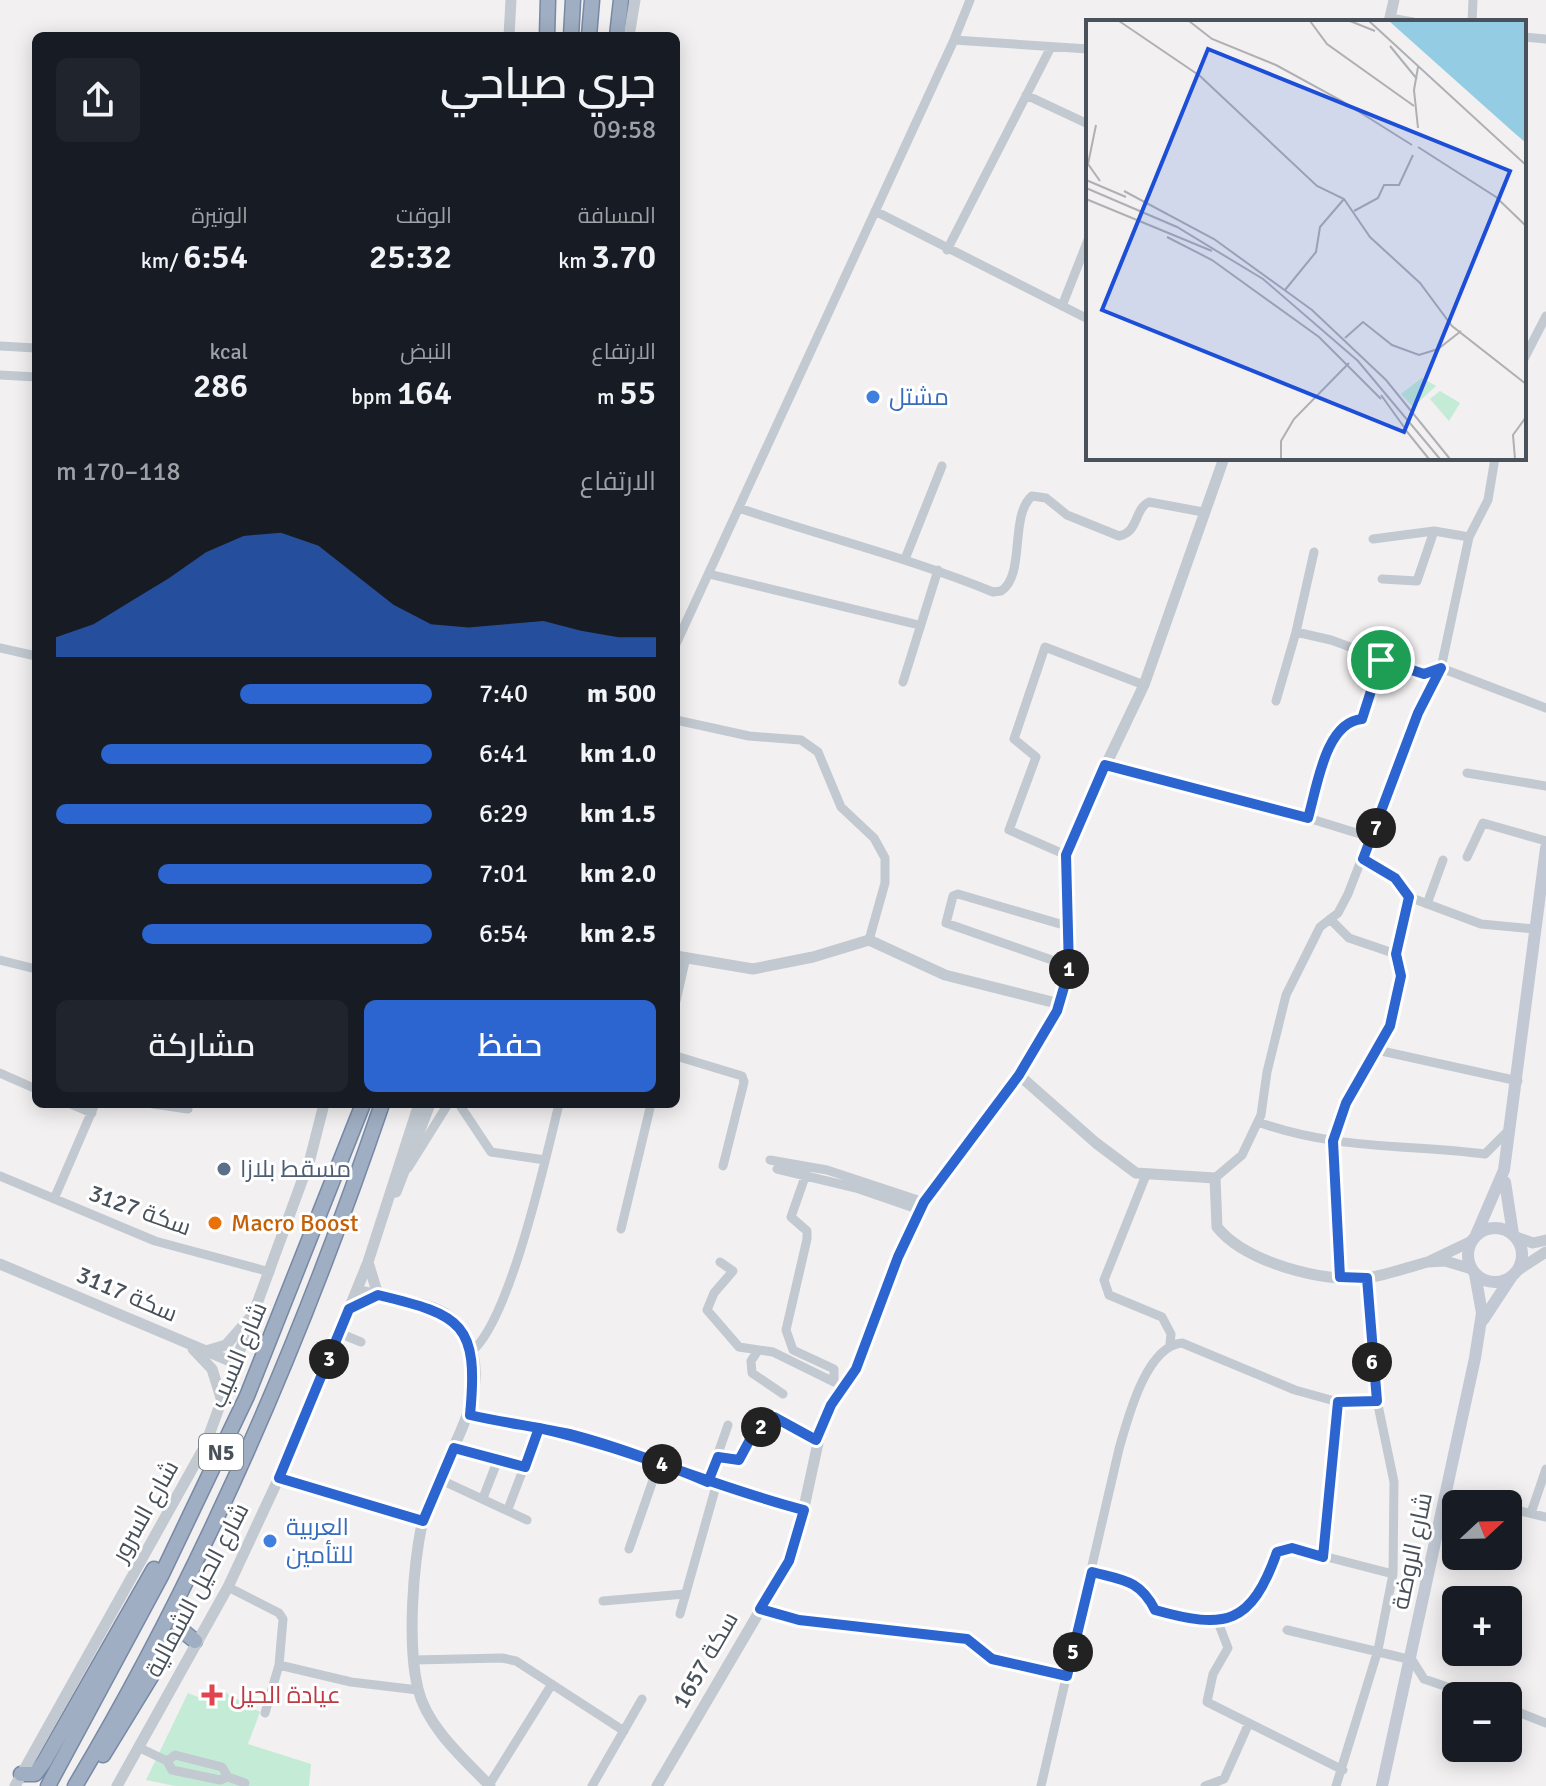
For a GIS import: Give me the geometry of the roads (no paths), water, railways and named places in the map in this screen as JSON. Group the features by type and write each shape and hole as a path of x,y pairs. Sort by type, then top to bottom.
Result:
{"highway":[{"path":"547,32 548,0"},
{"path":"571,32 573,0"},
{"path":"589,32 592,0"},
{"path":"617,32 621,0"},
{"name":"شارع السيب","path":"48,1786 161,1576 247,1396 361,1108"},
{"name":"شارع السيب","path":"75,1786 174,1602 267,1404 380,1108"},
{"path":"18,1780 35,1774 44,1762 197,1492 206,1483"},
{"path":"84,1786 177,1634 184,1632 195,1641"}],"main road":[{"path":"1504,1170 1514,1235 1521,1247 1515,1273 1493,1282 1474,1271 1468,1250 1504,1170 1546,848"},
{"path":"1474,1238 1498,1228 1514,1235"},
{"name":"شارع الروضة","path":"1447,1490 1481,1323 1474,1271"},
{"name":"شارع الروضة","path":"1481,1323 1515,1273"},
{"name":"شارع الروضة","path":"1382,1786 1442,1515"}],"street":[{"path":"509,32 511,0"},
{"path":"630,32 635,0"},
{"path":"680,636 970,0"},
{"path":"1390,20 1394,0"},
{"path":"1464,0 1473,0 1472,20"},
{"path":"1526,37 1546,39"},
{"path":"954,40 1086,49"},
{"path":"947,250 1051,47"},
{"path":"1026,95 1086,123"},
{"path":"875,211 1086,318"},
{"path":"1062,306 1086,245"},
{"path":"1526,355 1546,316"},
{"path":"0,346 32,348"},
{"path":"0,375 32,377"},
{"path":"1144,685 1045,647 1014,739 1036,757 1009,830 1066,855 1144,685 1223,460"},
{"path":"1019,1075 1125,1166 1146,1175 1215,1178 1242,1155 1258,1122 1286,995 1320,927 1343,903 1373,838 1418,713 1441,668 1469,537 1488,500 1495,460"},
{"path":"905,559 942,466"},
{"path":"739,508 853,547 905,559 993,592 1007,588 1024,507 1032,496 1046,498 1067,515 1119,536 1133,528 1141,507 1149,502 1203,512"},
{"path":"1373,539 1434,531 1469,537"},
{"path":"1382,579 1417,581 1434,531"},
{"path":"1276,701 1314,552"},
{"path":"903,682 938,570"},
{"path":"709,574 919,625"},
{"path":"1296,632 1331,640 1424,674 1441,668 1546,708"},
{"path":"0,648 32,655"},
{"path":"1308,818 1333,740 1343,725 1362,719 1381,660"},
{"path":"680,721 749,736 801,740 818,752 841,807 874,838 885,858 885,883 869,940"},
{"path":"1105,765 1373,838"},
{"path":"1467,773 1546,786"},
{"path":"1467,857 1483,823 1546,841"},
{"name":"سكة 1657","path":"657,1786 789,1561 804,1510 816,1440 922,1206 1019,1075 1060,1004 1069,966 1066,855"},
{"path":"1363,859 1395,878 1409,897 1481,924 1535,929"},
{"path":"1427,904 1443,860"},
{"path":"1067,926 958,894 953,896 946,923 1069,966"},
{"path":"1340,1277 1333,1141 1346,1103 1390,1026 1401,976 1396,954 1409,897"},
{"path":"1330,919 1349,938 1396,954"},
{"path":"681,956 753,969 813,957 869,940 945,975 1060,1004"},
{"path":"0,960 32,968"},
{"path":"1377,1050 1518,1081"},
{"path":"680,1057 742,1076 744,1082 723,1166"},
{"path":"0,1073 32,1087"},
{"path":"181,1108 188,1109"},
{"name":"شارع السرور","path":"18,1780 205,1446 310,1159 323,1108"},
{"name":"شارع الحيل الشمالية","path":"378,1233 416,1141 423,1108"},
{"name":"شارع الحيل الشمالية","path":"117,1786 195,1641 228,1587 279,1478 368,1262 423,1108"},
{"path":"404,1174 445,1108"},
{"path":"462,1108 491,1152 545,1160"},
{"path":"472,1351 481,1344 493,1321 523,1242 558,1108"},
{"path":"621,1229 650,1108"},
{"path":"54,1199 94,1109"},
{"path":"1258,1122 1292,1134 1355,1146 1485,1154 1511,1128"},
{"path":"770,1160 827,1170 922,1206"},
{"path":"777,1169 922,1206"},
{"path":"806,1174 791,1217 807,1231 807,1239 786,1330 793,1350 834,1369 840,1385"},
{"path":"1146,1175 1106,1270 1105,1288 1117,1299 1162,1317 1171,1334 1170,1344"},
{"name":"سكة 3127","path":"0,1176 155,1241 270,1272"},
{"path":"1215,1178 1214,1219 1224,1236 1267,1260 1306,1273 1340,1277 1367,1278 1428,1262 1445,1261 1474,1271"},
{"path":"1514,1235 1533,1243 1546,1240"},
{"path":"1428,1262 1474,1238"},
{"path":"1515,1273 1546,1252"},
{"path":"368,1262 378,1295"},
{"path":"720,1262 733,1271 714,1293 707,1310 739,1347 773,1352 840,1385"},
{"name":"سكة 3117","path":"0,1264 237,1364"},
{"path":"1336,1786 1378,1650 1393,1574 1394,1482 1377,1401 1367,1278"},
{"path":"358,1287 448,1315 467,1337 472,1351 470,1415 423,1521 416,1587 415,1660 418,1690 450,1744 490,1785 552,1684"},
{"path":"349,1309 378,1295"},
{"path":"206,1351 233,1339 256,1312"},
{"path":"339,1333 361,1342"},
{"path":"186,1343 212,1369 222,1403"},
{"path":"1041,1786 1130,1413 1158,1353 1170,1344 1202,1349 1295,1390 1338,1402 1377,1401"},
{"path":"757,1352 751,1361 752,1373 783,1394"},
{"path":"1323,1557 1338,1402"},
{"path":"470,1415 612,1446 712,1484 804,1510"},
{"path":"718,1457 739,1460 754,1432 774,1417 816,1440"},
{"path":"680,1614 728,1425"},
{"path":"508,1509 539,1428"},
{"path":"454,1448 497,1462 525,1467"},
{"path":"483,1498 497,1462"},
{"path":"629,1549 659,1463"},
{"path":"1531,1513 1546,1469"},
{"path":"279,1478 423,1521"},
{"path":"439,1479 527,1520"},
{"path":"1522,1511 1546,1517"},
{"path":"1092,1572 1132,1583 1147,1593 1155,1610 1218,1622 1247,1609 1266,1581 1277,1552 1292,1548 1393,1574"},
{"path":"228,1587 279,1613 283,1619 279,1665 265,1713"},
{"path":"603,1601 685,1594"},
{"path":"760,1609 799,1620 967,1639 992,1659 1067,1676"},
{"path":"1218,1622 1228,1648 1213,1674 1207,1702 1343,1770"},
{"path":"1287,1630 1412,1660 1424,1679 1442,1685"},
{"path":"415,1660 509,1659 624,1731"},
{"path":"279,1665 351,1682 418,1690"},
{"path":"592,1786 642,1699"},
{"path":"1522,1714 1546,1723"},
{"path":"1205,1786 1224,1779 1249,1723"},
{"path":"138,1747 167,1761 172,1770 220,1780 228,1777 245,1783 243,1786"}],"place":[{"name":"مشتل","path":"873,397"},
{"name":"مسقط بلازا","path":"224,1169"},
{"name":"Macro Boost","path":"215,1223"},
{"name":"العربية للتأمين","path":"270,1541"},
{"name":"عيادة الحيل","path":"212,1695"}]}
